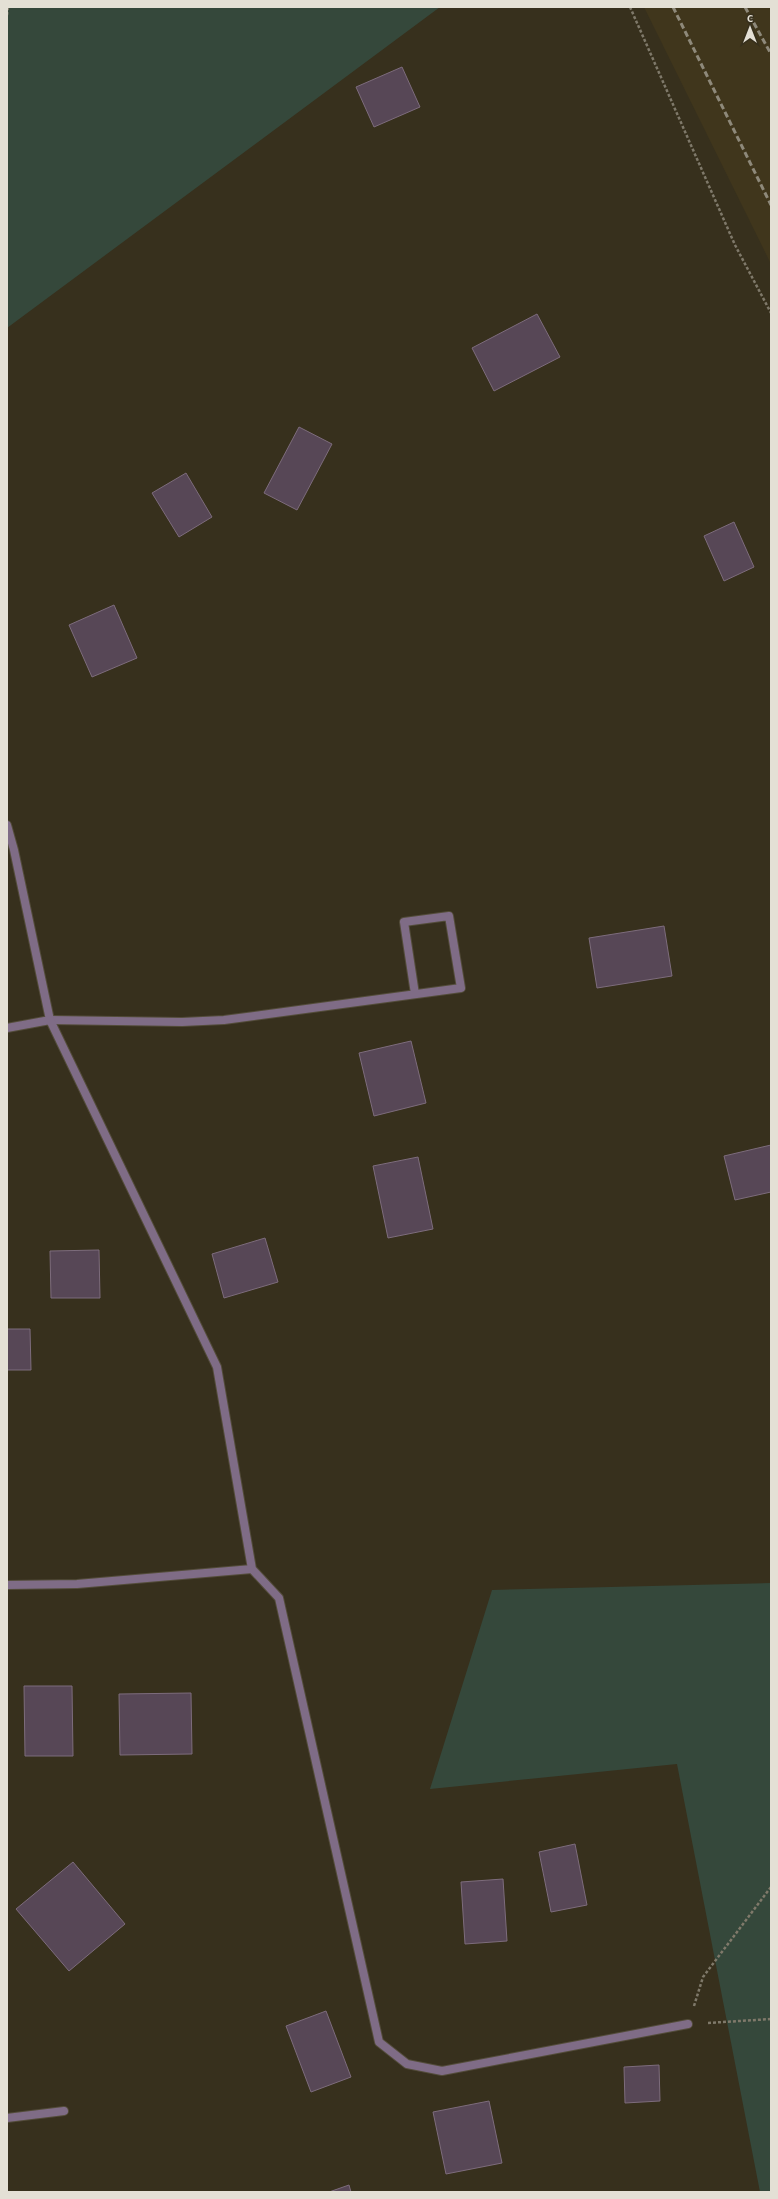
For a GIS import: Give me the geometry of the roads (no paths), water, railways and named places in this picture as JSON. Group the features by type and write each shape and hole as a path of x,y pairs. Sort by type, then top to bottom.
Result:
{"street":[{"path":"7,826 14,850 50,1020 217,1367 252,1569 279,1598 379,2042 407,2064 442,2070 688,2024"},
{"path":"7,1028 50,1020 182,1022 224,1020 461,988 449,916 404,922 415,994"},
{"path":"7,1585 78,1584 252,1569"},
{"path":"7,2118 64,2111"}],"railway":[{"path":"673,7 771,205"},
{"path":"745,7 771,54"}]}
